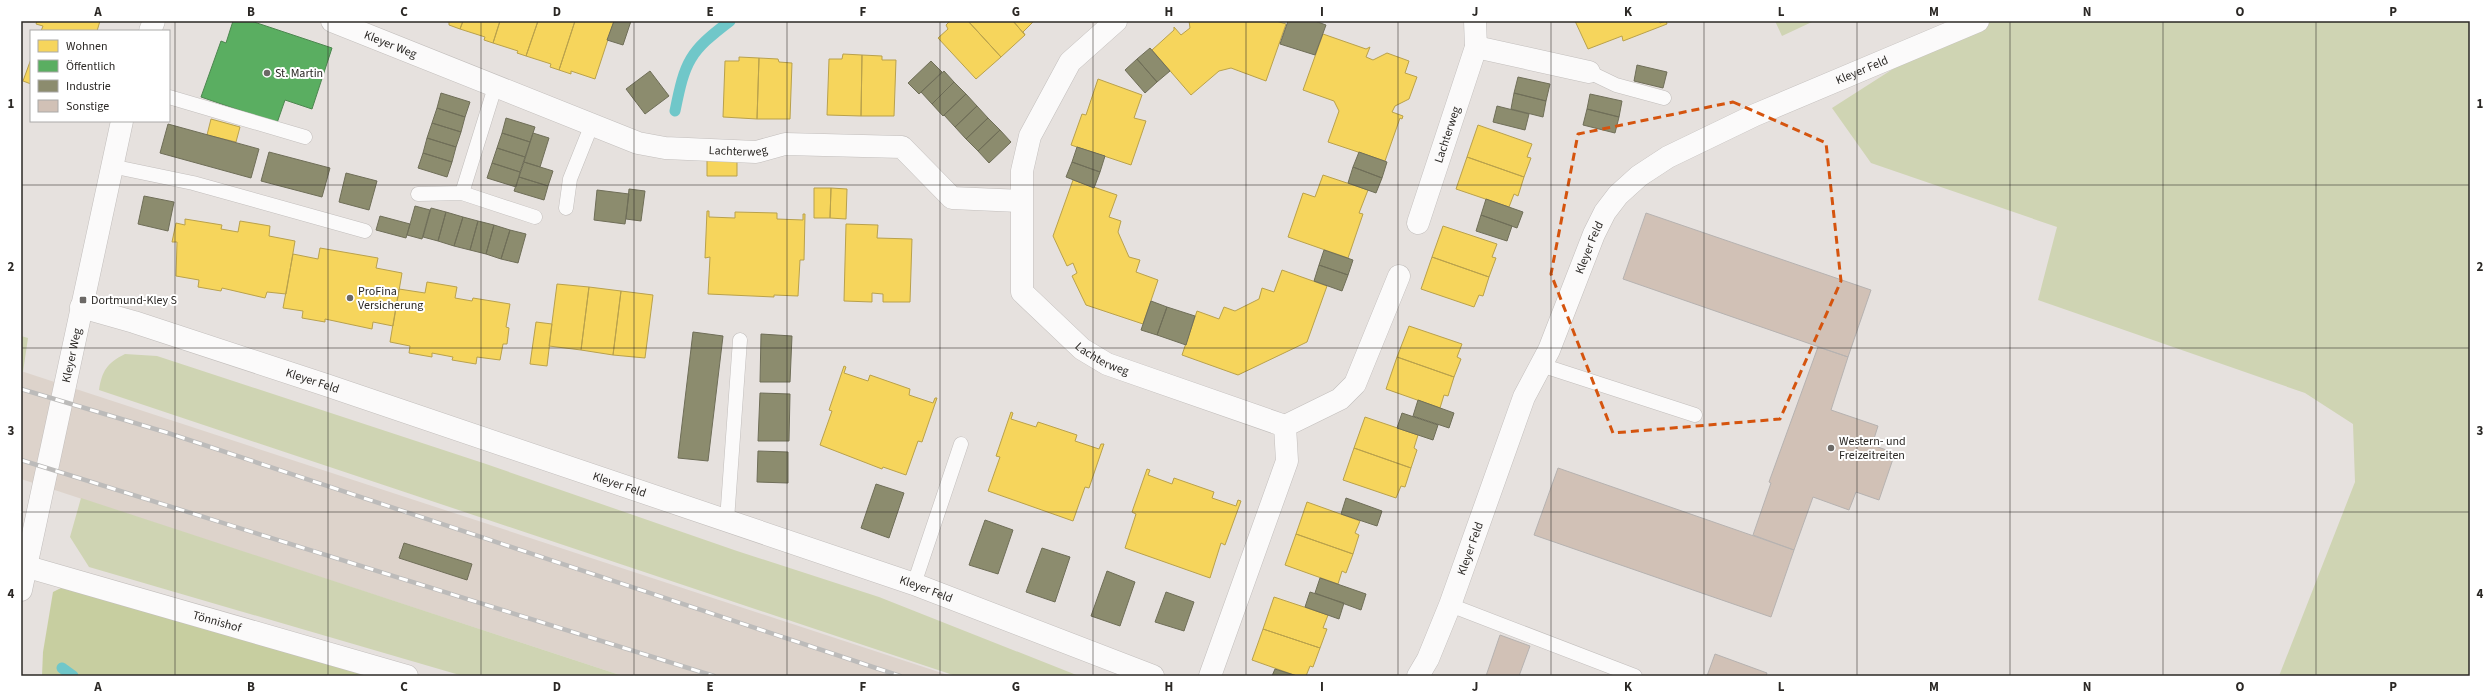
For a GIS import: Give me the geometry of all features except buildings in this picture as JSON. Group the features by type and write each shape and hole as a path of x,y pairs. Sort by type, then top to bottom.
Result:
{"street":[{"name":"Kleyer Weg","path":"332,21 448,68"},
{"name":"Lachterweg","path":"1116,21 1070,62 1030,136 1022,171 1022,292 1082,349 1107,364 1285,426"},
{"name":"Lachterweg","path":"1418,223 1476,47 1475,21"},
{"name":"Kleyer Feld","path":"1418,676 1428,659 1450,605 1524,397 1549,350 1604,212 1639,176 1668,157 1755,115 1978,21"},
{"path":"1476,47 1589,72"},
{"name":"Lachterweg","path":"448,68 638,143 665,148 756,152 785,144 902,146 952,198 1021,201"},
{"name":"Kleyer Weg","path":"21,590 24,566 122,122"},
{"path":"1210,676 1287,461 1285,426 1340,399 1355,384 1400,276"},
{"name":"Kleyer Feld","path":"81,308 134,322 311,380 914,584 1153,676"},
{"name":"Tönnishof","path":"24,566 407,676"}],"lane":[{"path":"1589,72 1616,85 1664,98"},
{"path":"462,193 495,86"},
{"path":"170,97 305,137"},
{"path":"566,208 570,179 592,124"},
{"path":"111,166 193,183 365,231"},
{"path":"418,194 462,193 535,217"},
{"path":"727,520 740,340"},
{"path":"1541,365 1695,415"},
{"path":"914,584 961,444"},
{"path":"1450,605 1635,676"}],"highlighted area":[{"path":"1733,102 1826,143 1841,281 1780,419 1613,433 1551,274 1578,134"}],"shaded area":[{"path":"21,371 951,676 623,676 21,479"}],"green space":[{"path":"1775,21 1814,21 1782,36"},
{"path":"1968,21 2470,21 2470,676 2279,676 2355,482 2353,424 2305,393 2038,300 2057,227 1871,163 1832,108"},
{"path":"21,336 28,338 23,372 21,371"},
{"path":"125,354 157,356 486,464 737,551 879,597 1079,676 956,676 99,390 106,368"},
{"path":"81,498 623,676 463,676 89,567 70,537"},
{"path":"65,586 384,676 42,676 43,652 53,592"}],"waterway":[{"path":"675,111 682,80 691,59 706,41 730,21"},
{"path":"62,668 73,676"}],"railway":[{"path":"21,389 165,432 900,676"},
{"path":"21,460 714,676"}],"place":[{"name":"St. Martin","path":"267,73"},
{"name":"ProFina Versicherung","path":"350,298"},
{"name":"Dortmund-Kley S","path":"83,300"},
{"name":"Western- und Freizeitreiten","path":"1831,448"}]}
